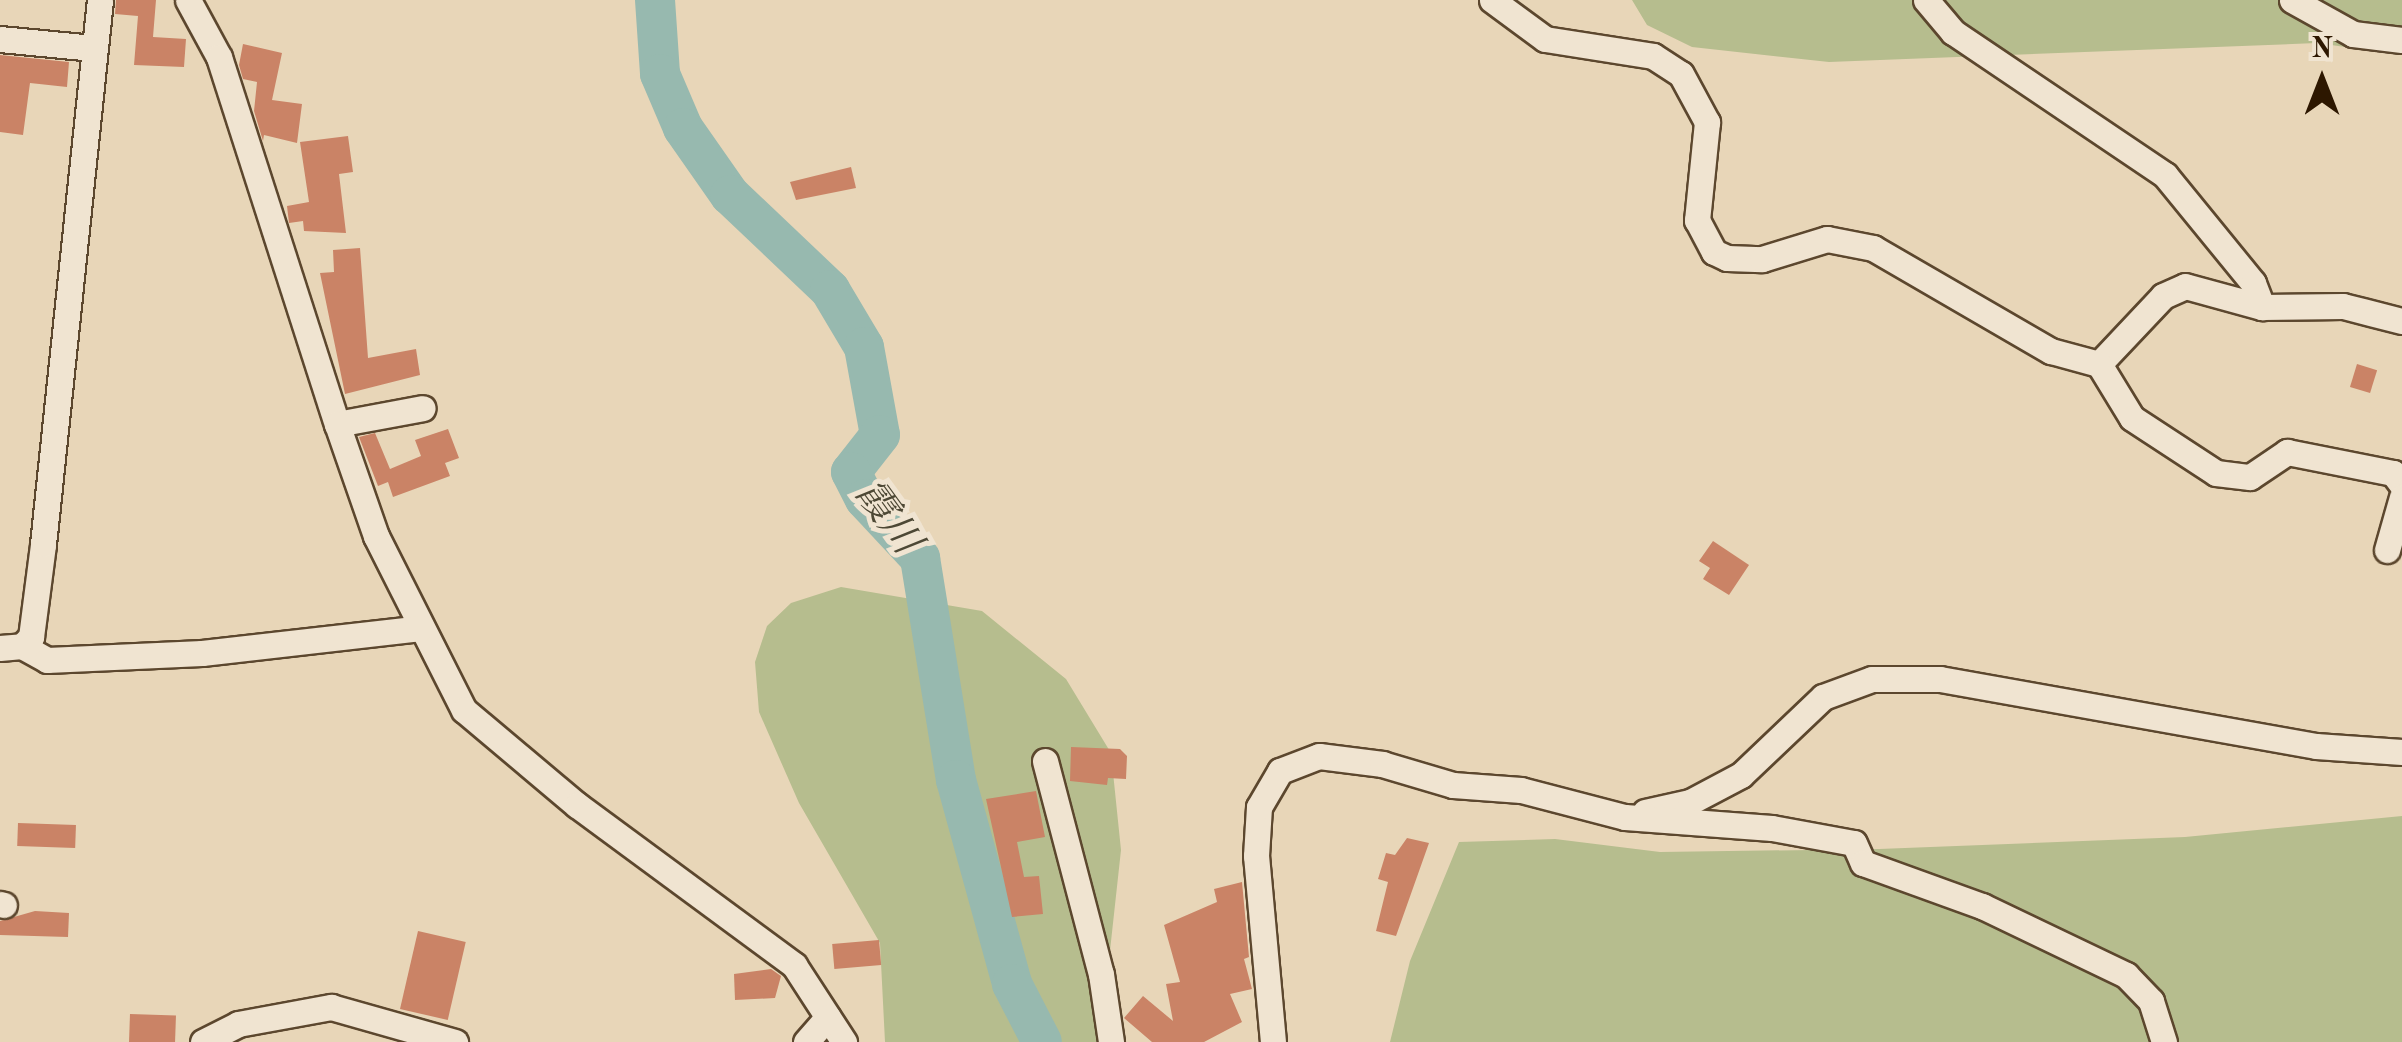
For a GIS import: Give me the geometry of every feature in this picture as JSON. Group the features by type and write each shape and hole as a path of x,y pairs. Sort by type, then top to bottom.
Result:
{"street":[{"path":"11,647 31,636 100,0"},
{"path":"188,0 220,57 376,536 421,628 480,729 794,965 844,1042"},
{"path":"1492,0 1516,9 1545,40 1653,56 1681,74 1707,122 1698,220 1714,252 1746,262 1827,240 1873,248 2051,351 2099,364 2132,418 2216,473 2250,477 2286,452 2393,473 2402,485"},
{"path":"1926,0 1953,32 2165,175 2253,283 2262,307"},
{"path":"2292,0 2353,34 2402,40"},
{"path":"0,39 94,48"},
{"path":"2099,364 2173,290 2198,288 2262,307 2342,306 2402,321"},
{"path":"337,424 423,408"},
{"path":"2387,550 2402,497"},
{"path":"11,647 47,660 163,655 421,628"},
{"path":"1625,816 1690,802 1741,775 1823,697 1872,679 1940,679 2316,746 2402,752"},
{"path":"1273,1042 1256,856 1259,807 1270,782 1292,762 1337,756 1382,764 1453,785 1521,790 1625,816 1772,828 1854,843 1864,863 1982,906 2126,975 2150,1001 2164,1042"},
{"path":"1044,761 1102,974 1111,1042"},
{"path":"204,1042 238,1024 331,1007 455,1042"},
{"path":"806,1042 828,1017"}],"green space":[{"path":"1632,0 2402,0 2402,55 2317,43 1829,62 1692,47 1647,25"},
{"path":"841,587 982,611 1066,679 1111,753 1121,850 1100,1042 885,1042 880,943 799,803 759,712 755,662 767,626 791,603"},
{"path":"2402,816 2402,1042 1390,1042 1410,961 1459,842 1555,839 1660,852 1879,849 2185,837"}],"building":[{"path":"116,0 156,0 153,37 186,39 184,67 134,65 138,16 115,14"},
{"path":"243,44 282,53 272,100 302,104 297,143 264,135 263,141 254,111 257,82 243,79 239,65"},
{"path":"0,55 69,62 67,87 30,83 23,135 0,132"},
{"path":"348,136 353,172 339,174 346,233 304,231 303,221 289,223 287,206 309,202 300,142"},
{"path":"851,167 856,188 796,200 790,182"},
{"path":"360,248 368,358 416,349 420,375 345,394 320,273 334,272 333,250"},
{"path":"2357,364 2377,370 2370,393 2350,387"},
{"path":"448,429 459,458 445,463 450,476 393,497 388,482 378,486 359,437 375,433 390,469 421,456 415,440"},
{"path":"1713,541 1749,565 1729,595 1703,579 1710,568 1699,561"},
{"path":"1071,747 1120,749 1127,756 1126,779 1108,778 1107,785 1070,781"},
{"path":"1036,791 1045,837 1017,842 1024,877 1039,876 1043,914 1012,917 986,799"},
{"path":"18,823 76,825 75,848 17,846"},
{"path":"1407,838 1429,843 1396,936 1376,931 1388,882 1378,879 1386,853 1395,855"},
{"path":"1242,882 1249,957 1244,959 1252,989 1230,994 1242,1022 1204,1042 1152,1042 1124,1018 1143,996 1173,1021 1166,984 1180,982 1164,925 1217,902 1214,889"},
{"path":"35,911 69,913 68,937 0,935 0,921"},
{"path":"418,931 466,942 448,1020 400,1009"},
{"path":"879,940 881,965 834,969 832,944"},
{"path":"771,969 781,976 775,998 735,1000 734,974"},
{"path":"130,1014 176,1016 175,1042 129,1042"}],"waterway":[{"name":"霞川","path":"655,0 660,74 683,128 730,195 830,290 864,347 880,435 851,472 865,499 920,558 956,780 1012,984 1042,1042"}]}
